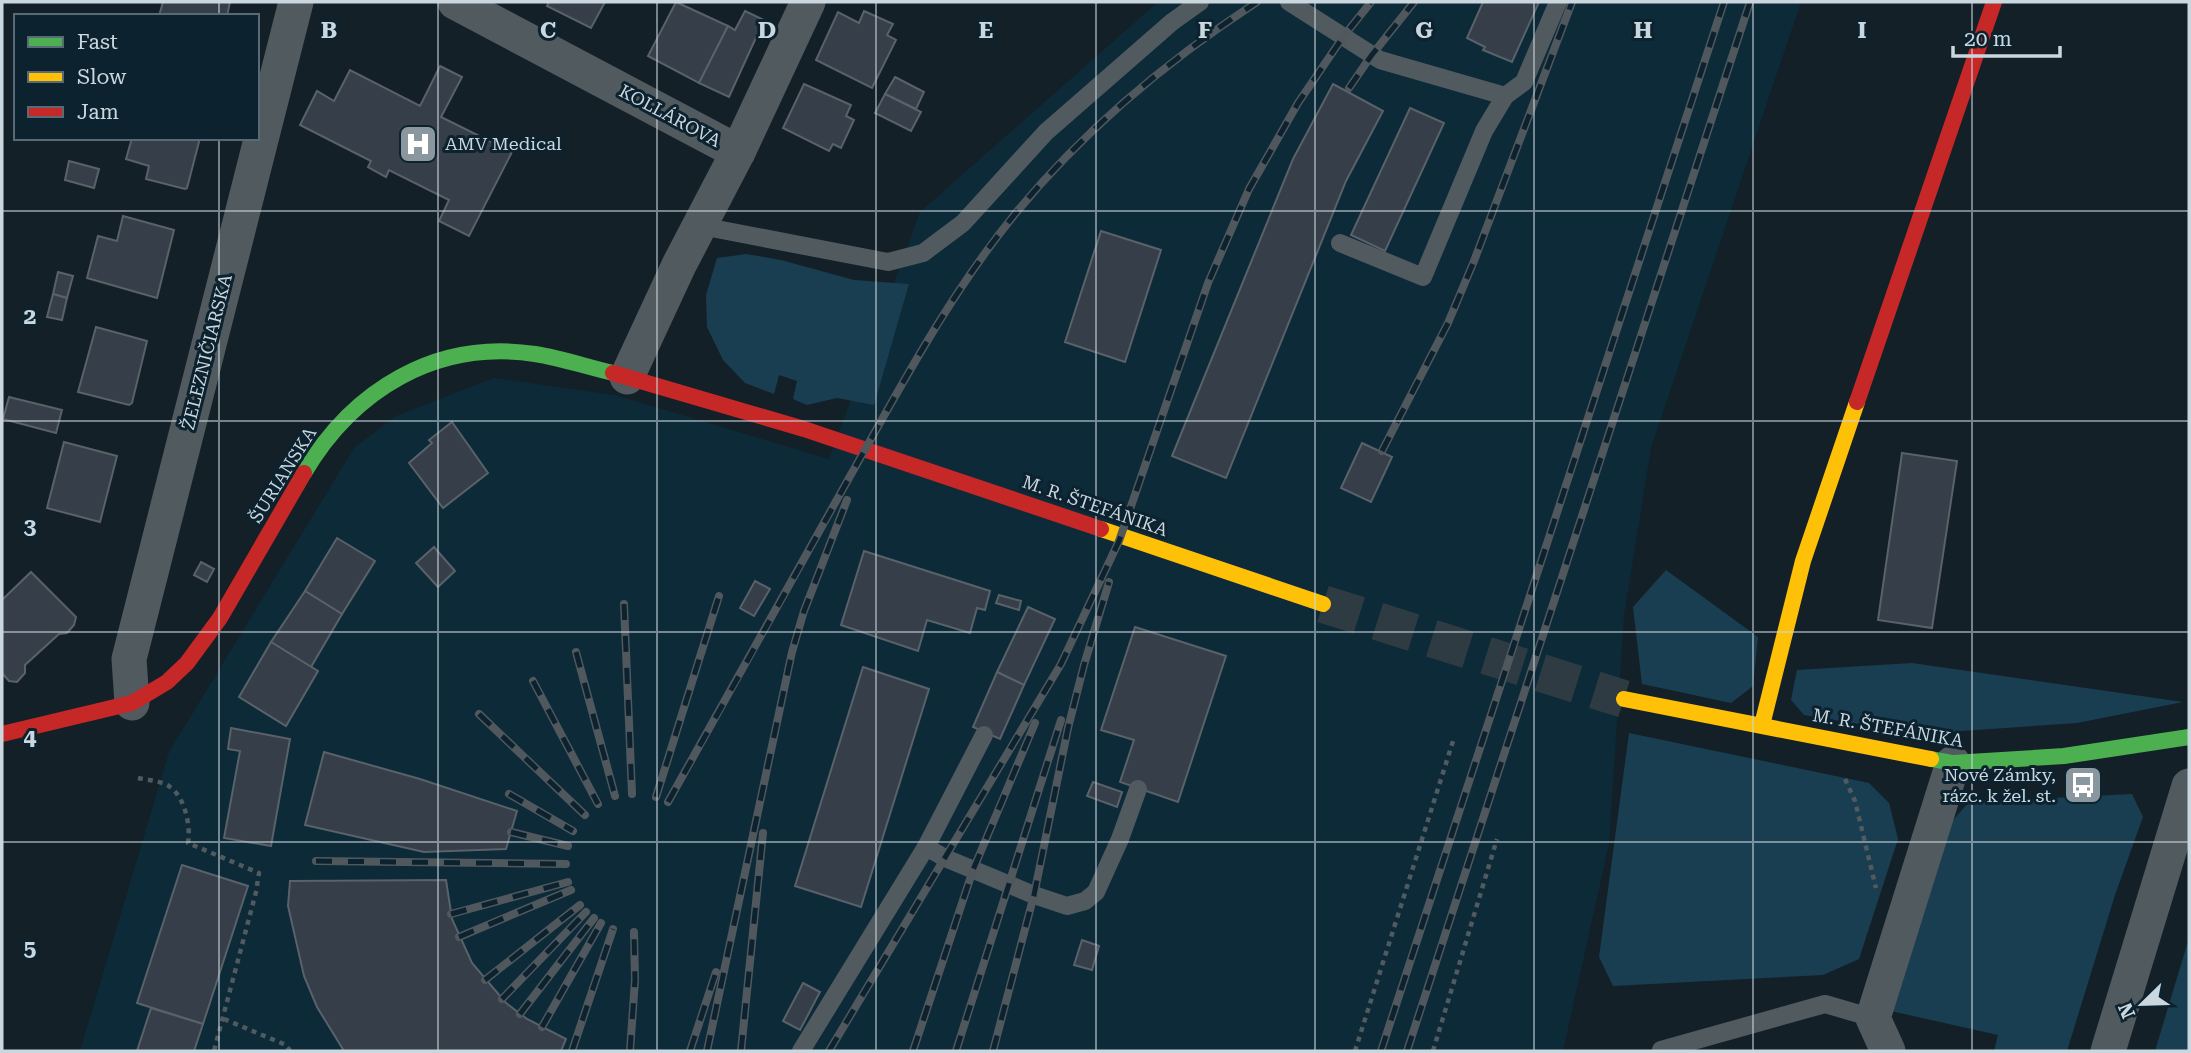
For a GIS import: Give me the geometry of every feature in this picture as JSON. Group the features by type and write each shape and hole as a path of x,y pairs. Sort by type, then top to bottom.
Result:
{"street":[{"name":"ŽELEZNIČIARSKA","path":"132,703 129,659 296,2"},
{"name":"KOLLÁROVA","path":"455,2 738,152 679,265 627,377"},
{"path":"738,152 808,2"},
{"path":"1762,725 1797,556 1994,2"},
{"name":"ŠURIANSKA","path":"2,734 132,703 166,682 187,663 220,618 319,448 350,412 371,394 387,383 434,362 489,352 535,354 627,377 855,445"},
{"name":"M. R. ŠTEFÁNIKA","path":"855,445 1324,604"},
{"name":"M. R. ŠTEFÁNIKA","path":"1624,699 1953,763 2064,757 2189,737"},
{"path":"1888,1051 1874,1017 1953,763"},
{"path":"2109,1051 2189,786"}],"lane":[{"path":"701,226 888,262 923,253 962,223 1046,132 1172,22 1200,2"},
{"path":"1289,2 1380,60 1505,96"},
{"path":"1340,243 1423,277 1484,131 1505,96 1524,82 1558,2"},
{"path":"802,1051 926,847 984,735"},
{"path":"926,847 945,858 1067,906 1085,901 1096,892 1121,839 1138,789"},
{"path":"1661,1050 1825,1003 1874,1017"}],"path":[{"path":"1355,1051 1454,738"},
{"path":"138,778 170,786 180,798 190,831 188,843 258,873 256,892 214,1051"},
{"path":"1845,778 1855,801 1876,890"},
{"path":"1433,1051 1497,839"},
{"path":"224,1019 286,1045 290,1051"}],"shaded area":[{"path":"1158,2 1801,2 1651,448 1624,616 1609,844 1563,1051 80,1051 169,752 354,448 396,416 494,378 615,395 829,459 920,212"},
{"path":"746,254 781,260 854,280 909,284 874,405 837,398 807,405 793,399 797,381 779,375 774,394 745,383 723,360 707,327 706,295 717,258"},
{"path":"1666,570 1758,637 1753,686 1731,703 1642,684 1633,607"},
{"path":"1912,663 2183,702 2077,723 1918,734 1804,715 1791,700 1797,670"},
{"path":"1629,733 1869,783 1889,803 1898,839 1859,959 1823,975 1613,986 1599,957"},
{"path":"2132,794 2143,817 2115,895 2067,1051 1994,1051 1998,1035 1891,1011 1941,834 1969,802"},
{"path":"2189,938 2189,1051 2155,1051"}],"building":[{"path":"163,2 230,2 227,14 160,14"},
{"path":"549,2 605,2 591,28 547,6"},
{"path":"676,2 728,26 699,83 648,56"},
{"path":"1483,2 1539,2 1512,62 1483,50 1485,47 1467,38"},
{"path":"745,11 764,20 729,97 699,83 728,26 735,30"},
{"path":"864,11 893,24 887,35 896,40 872,88 816,60 838,12 859,23"},
{"path":"440,66 462,77 441,117 512,152 469,236 439,221 449,200 389,170 386,177 368,167 371,161 300,125 317,91 334,101 350,70 420,106"},
{"path":"895,77 924,92 916,109 885,94"},
{"path":"804,84 851,105 846,116 854,120 841,148 833,144 829,151 783,128"},
{"path":"1333,84 1383,111 1346,181 1226,478 1172,456 1293,159"},
{"path":"885,94 921,112 911,131 875,113"},
{"path":"1410,108 1444,123 1385,251 1351,235"},
{"path":"131,140 199,140 185,189 146,179 149,166 126,159"},
{"path":"69,161 99,169 94,188 65,180"},
{"path":"123,216 174,230 157,298 87,278 98,236 117,241"},
{"path":"1101,231 1161,250 1125,362 1065,342"},
{"path":"58,272 73,276 67,298 53,294"},
{"path":"53,294 67,298 62,320 47,317"},
{"path":"96,327 147,341 132,403 129,405 78,392"},
{"path":"9,397 62,410 56,433 3,419"},
{"path":"452,422 488,473 443,508 409,463 432,443 429,440"},
{"path":"64,442 117,456 100,522 47,508"},
{"path":"1362,443 1392,457 1371,502 1341,488"},
{"path":"1902,453 1957,461 1932,628 1878,620"},
{"path":"337,538 375,561 342,614 305,591"},
{"path":"434,547 455,571 438,587 416,563"},
{"path":"864,551 990,591 985,610 977,608 970,633 927,620 918,651 841,625"},
{"path":"201,562 214,569 207,582 194,575"},
{"path":"31,572 76,617 74,625 67,633 59,634 25,665 25,673 17,682 9,681 2,673 2,600"},
{"path":"755,581 770,589 754,616 740,608"},
{"path":"305,591 342,614 311,667 271,642"},
{"path":"999,595 1021,601 1019,610 996,603"},
{"path":"1028,607 1055,619 1024,685 997,672"},
{"path":"1135,627 1226,656 1178,802 1120,782 1134,740 1101,730"},
{"path":"271,642 318,671 286,726 239,697"},
{"path":"863,667 929,689 861,907 795,886"},
{"path":"997,672 1024,685 1000,739 973,727"},
{"path":"231,728 290,739 271,846 224,838 240,751 228,749"},
{"path":"324,752 420,779 517,811 506,849 424,852 305,825"},
{"path":"1093,782 1122,792 1117,807 1087,796"},
{"path":"182,865 248,886 203,1024 137,1003"},
{"path":"446,880 452,919 472,963 506,1003 527,1019 566,1039 561,1051 344,1051 317,1007 304,976 288,906 290,881"},
{"path":"1082,940 1099,946 1092,970 1074,965"},
{"path":"803,983 820,992 800,1030 783,1021"},
{"path":"151,1008 203,1024 194,1051 137,1051"}],"tunnel":[{"path":"1323,604 1624,699"}],"railway":[{"path":"668,802 907,376 947,309 991,245 1041,183 1098,126 1191,48 1257,2"},
{"path":"829,1051 1061,664 1119,541 1208,283 1249,189 1298,103 1343,37 1371,2"},
{"path":"1349,88 1414,2"},
{"path":"1382,451 1448,323 1572,2"},
{"path":"1381,1051 1724,2"},
{"path":"1407,1051 1750,2"},
{"path":"707,1051 792,652 804,611 847,500"},
{"path":"993,1051 1034,895 1068,728 1109,582"},
{"path":"656,797 719,596"},
{"path":"624,604 632,794"},
{"path":"576,652 615,796"},
{"path":"533,681 598,804"},
{"path":"479,714 585,815"},
{"path":"956,1051 1061,720"},
{"path":"913,1051 973,870 1035,723"},
{"path":"509,794 573,831"},
{"path":"511,832 568,846"},
{"path":"741,1051 763,833"},
{"path":"316,861 566,864"},
{"path":"451,914 568,882"},
{"path":"459,937 571,890"},
{"path":"485,980 580,905"},
{"path":"502,999 586,912"},
{"path":"520,1014 594,918"},
{"path":"542,1027 601,923"},
{"path":"572,1051 613,929"},
{"path":"630,1051 635,980 634,932"},
{"path":"690,1051 716,972"}],"traffic: fast":[{"path":"304,473 324,443 347,417 373,395 401,377 431,363 464,355 499,351 535,354 613,373"},
{"path":"1931,759 1953,763 2064,756 2189,737"}],"traffic: slow":[{"path":"1762,725 1803,561 1857,402"},
{"path":"1101,529 1323,604"},
{"path":"1624,699 1931,759"}],"traffic: jam":[{"path":"1857,402 1994,2"},
{"path":"613,373 804,429 1101,529"},
{"path":"2,734 132,703 167,682 187,663 220,618 304,473"}],"place":[{"name":"AMV Medical","path":"418,144"},
{"name":"Nové Zámky, rázc. k žel. st.","path":"2083,785"}]}
